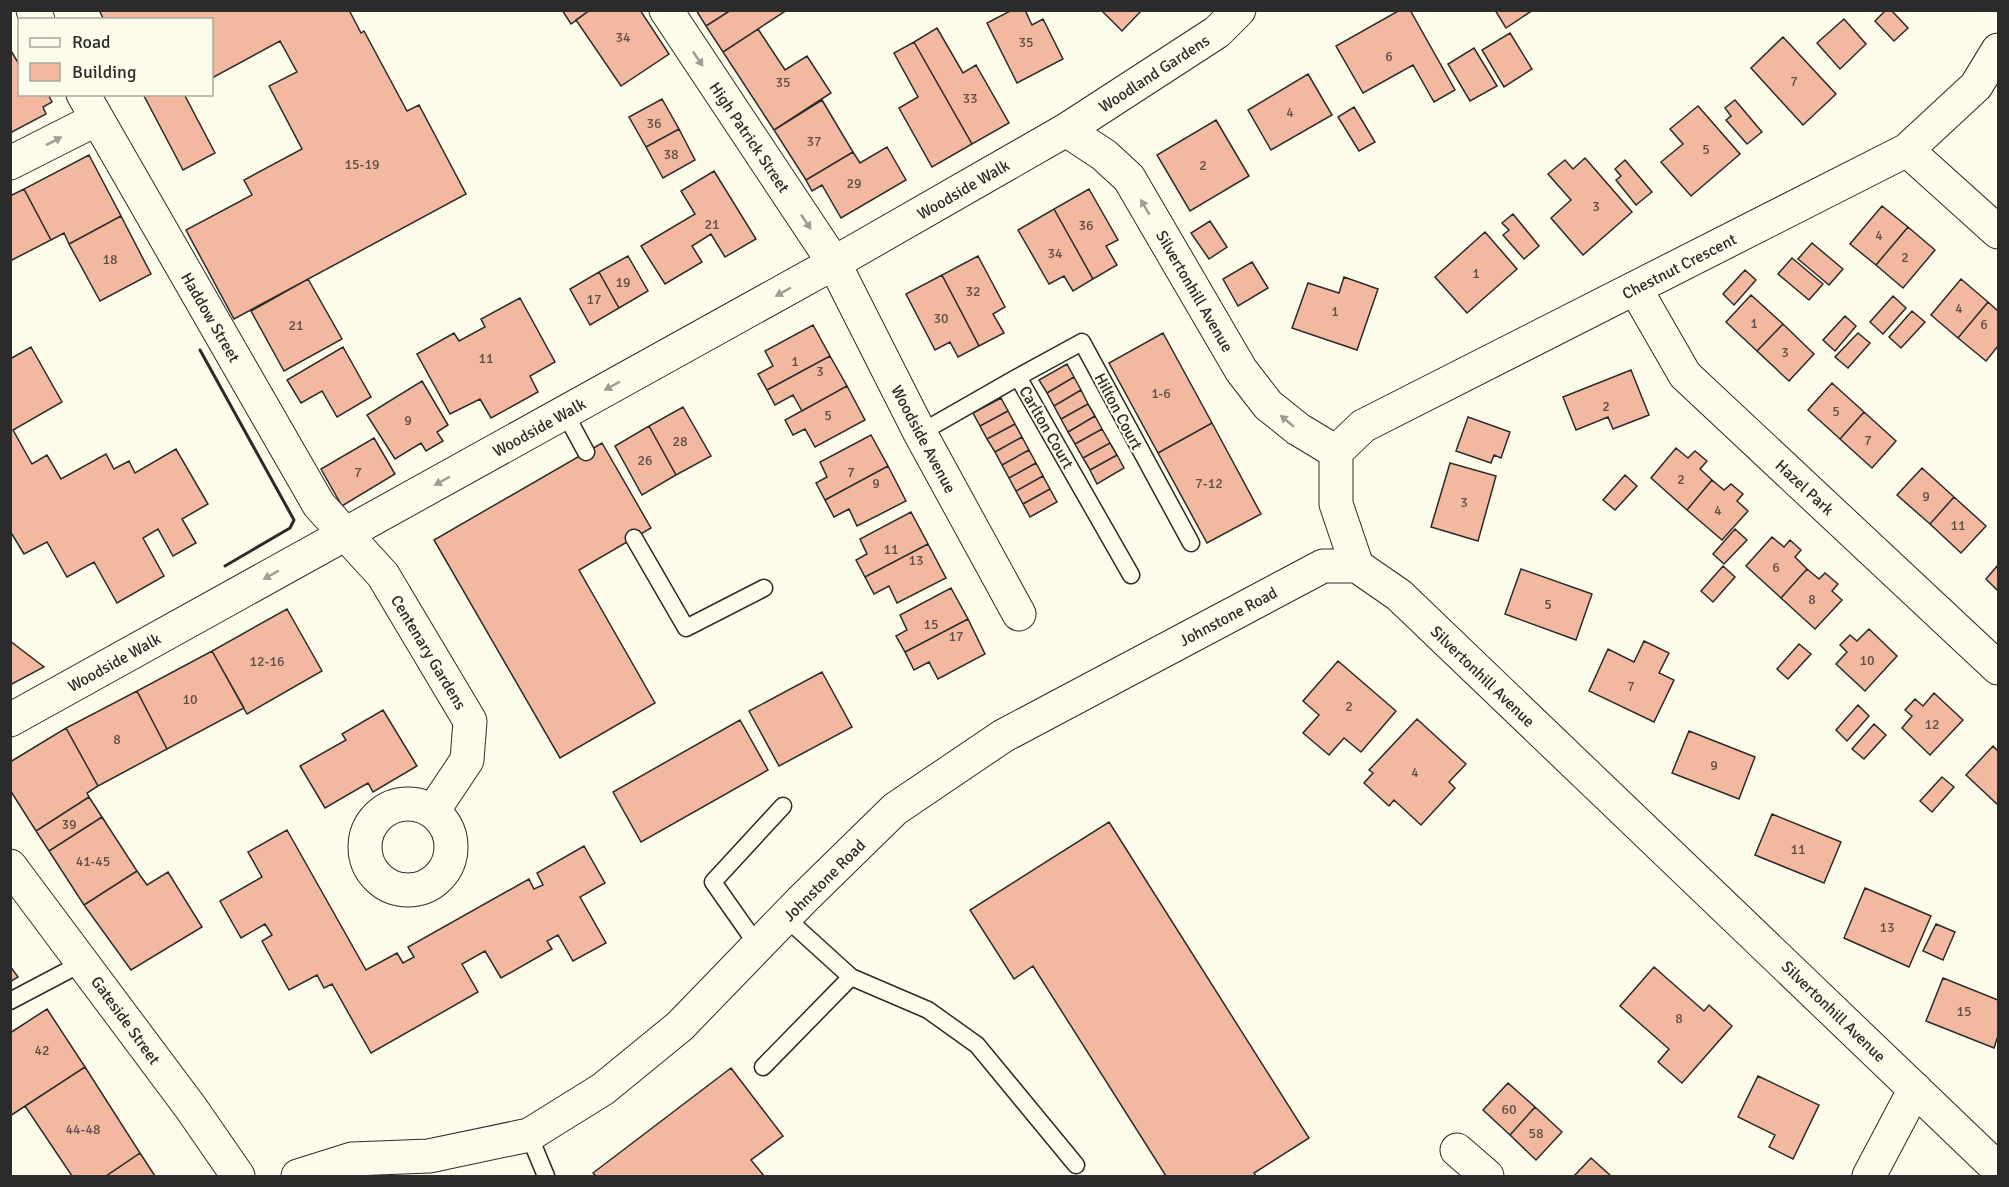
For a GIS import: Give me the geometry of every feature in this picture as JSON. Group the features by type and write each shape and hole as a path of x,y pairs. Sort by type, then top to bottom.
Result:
{"street":[{"name":"High Patrick Street","path":"666,10 834,263"},
{"name":"Woodland Gardens","path":"1066,130 1217,32 1239,10"},
{"name":"Chestnut Crescent","path":"1336,452 1362,426 1907,150 1976,86 1998,50"},
{"path":"10,163 90,107"},
{"name":"Haddow Street","path":"90,107 319,505 344,535"},
{"name":"Woodside Walk","path":"10,720 834,263 1066,130"},
{"name":"Silvertonhill Avenue","path":"1066,130 1104,155 1129,178 1241,370 1268,405 1298,429 1336,452"},
{"path":"1907,150 1998,232"},
{"name":"Woodside Avenue","path":"834,263 920,433 1019,614"},
{"name":"Hazel Park","path":"1635,288 1685,375 1998,668"},
{"path":"1336,452 1336,504 1357,566"},
{"name":"Centenary Gardens","path":"344,535 383,575 470,721 467,760 434,811"},
{"name":"Johnstone Road","path":"298,1176 352,1159 429,1156 529,1135 603,1089 671,1033 896,809 1003,736 1301,576 1323,566 1357,566"},
{"name":"Silvertonhill Avenue","path":"1357,566 1399,595 1998,1169"},
{"name":"Gateside Street","path":"10,866 84,962 238,1176"},
{"path":"1869,1176 1915,1089"},
{"path":"1457,1150 1487,1176"}],"lane":[{"name":"Hilton Court","path":"1018,377 1082,342 1191,543"},
{"name":"Carlton Court","path":"920,433 1018,377 1131,575"},
{"path":"565,413 586,452"},
{"path":"634,538 686,628 764,588"},
{"path":"758,946 712,882 783,806"},
{"path":"786,918 851,977 928,1010 977,1045 1076,1165"},
{"path":"10,1001 84,962"},
{"path":"763,1067 851,977"},
{"path":"529,1135 546,1176"}],"building":[{"path":"99,10 349,10 361,33 364,31 407,111 419,105 466,194 234,319 186,230 252,195 244,180 302,149 269,86 297,72 280,41 213,77 213,18 103,18"},
{"path":"562,10 590,10 571,24"},
{"path":"590,10 640,10 669,54 621,86 576,20"},
{"path":"696,10 731,10 706,26"},
{"path":"731,10 787,10 723,52 706,26"},
{"path":"1012,10 1025,10 1032,25 1043,19 1063,59 1017,83 987,23"},
{"path":"1101,10 1142,10 1122,31"},
{"path":"1400,10 1410,10 1455,90 1434,102 1413,65 1363,93 1336,46"},
{"path":"1495,10 1533,10 1506,28"},
{"path":"1886,10 1891,10 1908,28 1894,41 1875,21"},
{"path":"1844,19 1866,44 1840,69 1817,43"},
{"path":"937,28 963,73 976,65 1009,123 972,144 914,42"},
{"path":"758,29 785,70 807,56 831,93 774,130 723,52"},
{"path":"1510,33 1532,69 1504,87 1482,50"},
{"path":"1783,37 1836,94 1803,125 1751,68"},
{"path":"914,42 972,144 932,167 899,108 918,97 894,53"},
{"path":"1474,48 1497,86 1470,101 1448,64"},
{"path":"10,49 18,63 18,96 49,96 52,102 43,107 46,114 10,133"},
{"path":"1308,74 1332,115 1271,150 1248,110"},
{"path":"144,96 185,96 215,153 183,170"},
{"path":"662,99 679,129 646,147 629,117"},
{"path":"822,100 853,152 806,180 774,130"},
{"path":"1735,100 1762,132 1747,144 1726,120 1731,116 1725,108"},
{"path":"1698,106 1740,154 1691,196 1661,162 1683,144 1670,129"},
{"path":"1354,107 1375,142 1359,151 1338,117"},
{"path":"1216,120 1249,176 1190,211 1157,155"},
{"path":"679,129 695,160 663,178 646,147"},
{"path":"887,147 906,180 841,218 822,185 812,191 806,180 853,152 860,163"},
{"path":"89,155 121,216 69,244 64,233 51,240 24,189"},
{"path":"1585,158 1632,212 1583,255 1551,218 1571,200 1548,174 1565,160 1573,169"},
{"path":"1625,160 1652,192 1636,205 1616,180 1621,176 1615,169"},
{"path":"714,171 756,239 725,257 711,234 692,246 702,262 665,284 641,246 695,214 681,191"},
{"path":"24,189 51,240 10,261 10,196"},
{"path":"1089,189 1118,240 1106,246 1117,265 1093,279 1054,209"},
{"path":"1882,206 1908,227 1876,265 1850,244"},
{"path":"1054,209 1093,279 1073,291 1064,276 1049,284 1018,230"},
{"path":"1513,214 1539,246 1524,259 1503,235 1509,230 1502,223"},
{"path":"121,216 151,274 100,301 69,244"},
{"path":"1210,221 1227,247 1209,259 1191,233"},
{"path":"1908,227 1935,250 1903,288 1876,265"},
{"path":"1485,232 1517,269 1467,313 1435,277"},
{"path":"1812,243 1843,269 1829,285 1798,259"},
{"path":"628,256 648,291 619,308 599,272"},
{"path":"978,256 1005,307 993,314 1004,333 979,346 942,275"},
{"path":"1792,258 1823,284 1809,300 1778,274"},
{"path":"1252,262 1268,288 1238,306 1223,279"},
{"path":"1745,270 1756,280 1734,305 1723,294"},
{"path":"599,272 619,308 590,325 570,289"},
{"path":"942,275 979,346 958,357 950,342 935,350 906,294"},
{"path":"1344,277 1378,289 1357,350 1292,328 1308,283 1339,293"},
{"path":"308,279 342,339 284,371 251,311"},
{"path":"1961,279 1988,302 1958,338 1931,315"},
{"path":"1751,295 1783,324 1757,351 1726,322"},
{"path":"1893,296 1906,308 1883,334 1870,322"},
{"path":"520,298 555,362 530,376 538,392 491,418 480,399 450,414 417,354 454,333 459,341 485,327 481,319"},
{"path":"1988,302 1998,311 1998,346 1986,361 1958,338"},
{"path":"1912,311 1925,322 1901,348 1889,337"},
{"path":"1845,316 1856,326 1835,351 1823,340"},
{"path":"1783,324 1814,354 1789,381 1757,351"},
{"path":"813,325 830,356 767,390 758,374 773,366 765,351"},
{"path":"1163,333 1212,423 1158,453 1109,363"},
{"path":"1858,333 1870,343 1848,368 1835,357"},
{"path":"31,347 62,402 13,430 32,464 47,455 61,479 106,454 114,469 129,461 135,473 176,449 208,504 182,519 196,543 173,556 158,529 143,538 164,576 117,603 94,562 67,577 47,542 24,554 10,531 10,359"},
{"path":"343,347 371,397 337,417 322,391 301,403 287,380"},
{"path":"830,356 847,386 802,411 793,395 775,405 767,390"},
{"path":"1067,364 1074,377 1047,393 1039,380"},
{"path":"1631,370 1649,415 1613,429 1608,417 1576,430 1563,397"},
{"path":"1074,377 1081,390 1054,406 1047,393"},
{"path":"422,381 448,425 437,432 443,441 426,451 421,443 395,459 367,415"},
{"path":"1832,383 1864,412 1840,439 1808,410"},
{"path":"847,386 865,420 815,447 805,429 793,435 785,420"},
{"path":"1081,390 1088,404 1061,419 1054,406"},
{"path":"1001,398 1008,411 980,426 973,413"},
{"path":"1088,404 1095,416 1068,432 1061,419"},
{"path":"683,407 711,456 676,475 649,426"},
{"path":"1008,411 1015,424 987,439 980,426"},
{"path":"1864,412 1896,441 1872,468 1840,439"},
{"path":"1095,416 1102,429 1075,444 1068,432"},
{"path":"1468,417 1510,432 1501,458 1494,455 1491,463 1456,451"},
{"path":"1212,423 1261,514 1207,543 1158,453"},
{"path":"1015,424 1022,437 995,452 987,439"},
{"path":"649,426 676,475 642,495 615,446"},
{"path":"1102,429 1110,443 1083,458 1075,444"},
{"path":"871,435 888,466 825,500 816,483 827,477 820,462"},
{"path":"1022,437 1029,450 1002,465 995,452"},
{"path":"374,438 395,474 342,506 321,469"},
{"path":"602,443 651,528 579,570 655,703 560,758 434,540"},
{"path":"1110,443 1117,455 1090,470 1083,458"},
{"path":"1676,448 1688,458 1695,451 1707,461 1700,469 1712,480 1687,510 1651,478"},
{"path":"1029,450 1036,463 1009,478 1002,465"},
{"path":"1117,455 1124,468 1097,484 1090,470"},
{"path":"1036,463 1043,476 1016,491 1009,478"},
{"path":"1450,463 1496,476 1478,541 1431,527"},
{"path":"888,466 906,501 857,526 849,509 834,517 825,500"},
{"path":"1922,468 1954,497 1930,524 1897,495"},
{"path":"1625,475 1637,486 1615,510 1603,500"},
{"path":"1043,476 1050,489 1023,504 1016,491"},
{"path":"1712,480 1724,490 1731,484 1743,494 1737,501 1748,511 1722,540 1687,510"},
{"path":"1050,489 1057,502 1030,517 1023,504"},
{"path":"1954,497 1986,526 1961,553 1930,524"},
{"path":"911,512 928,544 865,577 856,560 867,554 860,539"},
{"path":"1735,529 1747,540 1724,564 1713,554"},
{"path":"1772,537 1784,547 1790,540 1801,550 1795,557 1807,569 1781,598 1746,566"},
{"path":"928,544 946,578 897,603 889,586 874,594 865,577"},
{"path":"1998,565 1998,591 1986,579"},
{"path":"1723,566 1735,577 1713,602 1701,591"},
{"path":"1521,569 1592,594 1576,640 1505,614"},
{"path":"1807,569 1819,579 1825,573 1838,584 1832,591 1842,600 1815,629 1781,598"},
{"path":"951,588 968,619 905,652 896,636 907,630 900,615"},
{"path":"287,609 322,671 247,714 212,651"},
{"path":"968,619 985,654 938,679 929,662 914,670 905,652"},
{"path":"1869,629 1897,656 1865,691 1836,664 1847,652 1840,645 1850,635 1857,641"},
{"path":"10,641 44,667 10,685"},
{"path":"1644,641 1669,653 1659,673 1674,680 1654,722 1589,691 1608,649 1634,662"},
{"path":"1799,644 1811,654 1788,679 1777,669"},
{"path":"212,651 244,708 167,749 137,691"},
{"path":"1338,661 1396,711 1361,752 1344,738 1329,755 1303,733 1319,715 1303,701"},
{"path":"822,672 852,727 779,766 749,711"},
{"path":"137,691 167,749 98,786 66,728"},
{"path":"1934,693 1963,720 1930,755 1902,728 1912,716 1905,710 1915,699 1923,706"},
{"path":"1858,705 1869,716 1847,741 1836,730"},
{"path":"383,710 417,766 373,792 368,783 325,808 300,766 346,740 342,734"},
{"path":"1417,719 1466,764 1449,782 1455,788 1421,825 1394,800 1389,806 1364,783 1373,773 1369,770"},
{"path":"740,720 768,770 641,842 613,792"},
{"path":"1874,724 1886,735 1864,759 1852,749"},
{"path":"66,728 98,786 87,793 89,797 36,831 10,790 10,762"},
{"path":"1689,731 1755,757 1739,799 1672,773"},
{"path":"1993,746 1998,751 1998,805 1966,775"},
{"path":"1942,777 1954,787 1932,812 1920,801"},
{"path":"89,797 102,817 49,851 36,831"},
{"path":"1772,814 1841,842 1824,883 1755,855"},
{"path":"102,817 137,871 84,905 49,851"},
{"path":"1109,822 1309,1138 1254,1173 1256,1176 1166,1176 1033,966 1014,979 970,910"},
{"path":"287,830 366,970 397,953 403,963 414,957 408,947 529,879 534,889 543,885 537,873 584,846 605,883 580,897 606,943 573,961 558,935 547,941 552,949 501,978 485,951 462,964 478,992 371,1053 332,984 324,988 317,975 289,990 262,941 272,935 265,924 241,938 220,901 262,877 248,852"},
{"path":"137,871 147,885 168,872 202,927 131,970 84,905"},
{"path":"1865,888 1931,916 1909,967 1844,938"},
{"path":"1936,924 1955,932 1943,960 1923,951"},
{"path":"10,966 18,977 10,982"},
{"path":"1654,967 1704,1011 1709,1005 1732,1026 1682,1083 1658,1062 1669,1049 1620,1006"},
{"path":"1943,978 1998,1000 1998,1036 1994,1048 1926,1021"},
{"path":"47,1009 85,1067 10,1116 10,1033"},
{"path":"85,1067 140,1153 106,1176 72,1176 25,1106"},
{"path":"731,1068 783,1136 751,1160 764,1176 596,1176 593,1173"},
{"path":"1758,1076 1819,1105 1793,1159 1769,1147 1775,1135 1738,1117"},
{"path":"1508,1083 1535,1107 1510,1135 1483,1110"},
{"path":"1535,1107 1562,1132 1536,1160 1510,1135"},
{"path":"140,1153 155,1176 106,1176"},
{"path":"1591,1158 1611,1176 1574,1176"}],"wall":[{"path":"200,350 294,520 290,528 225,566"}]}
